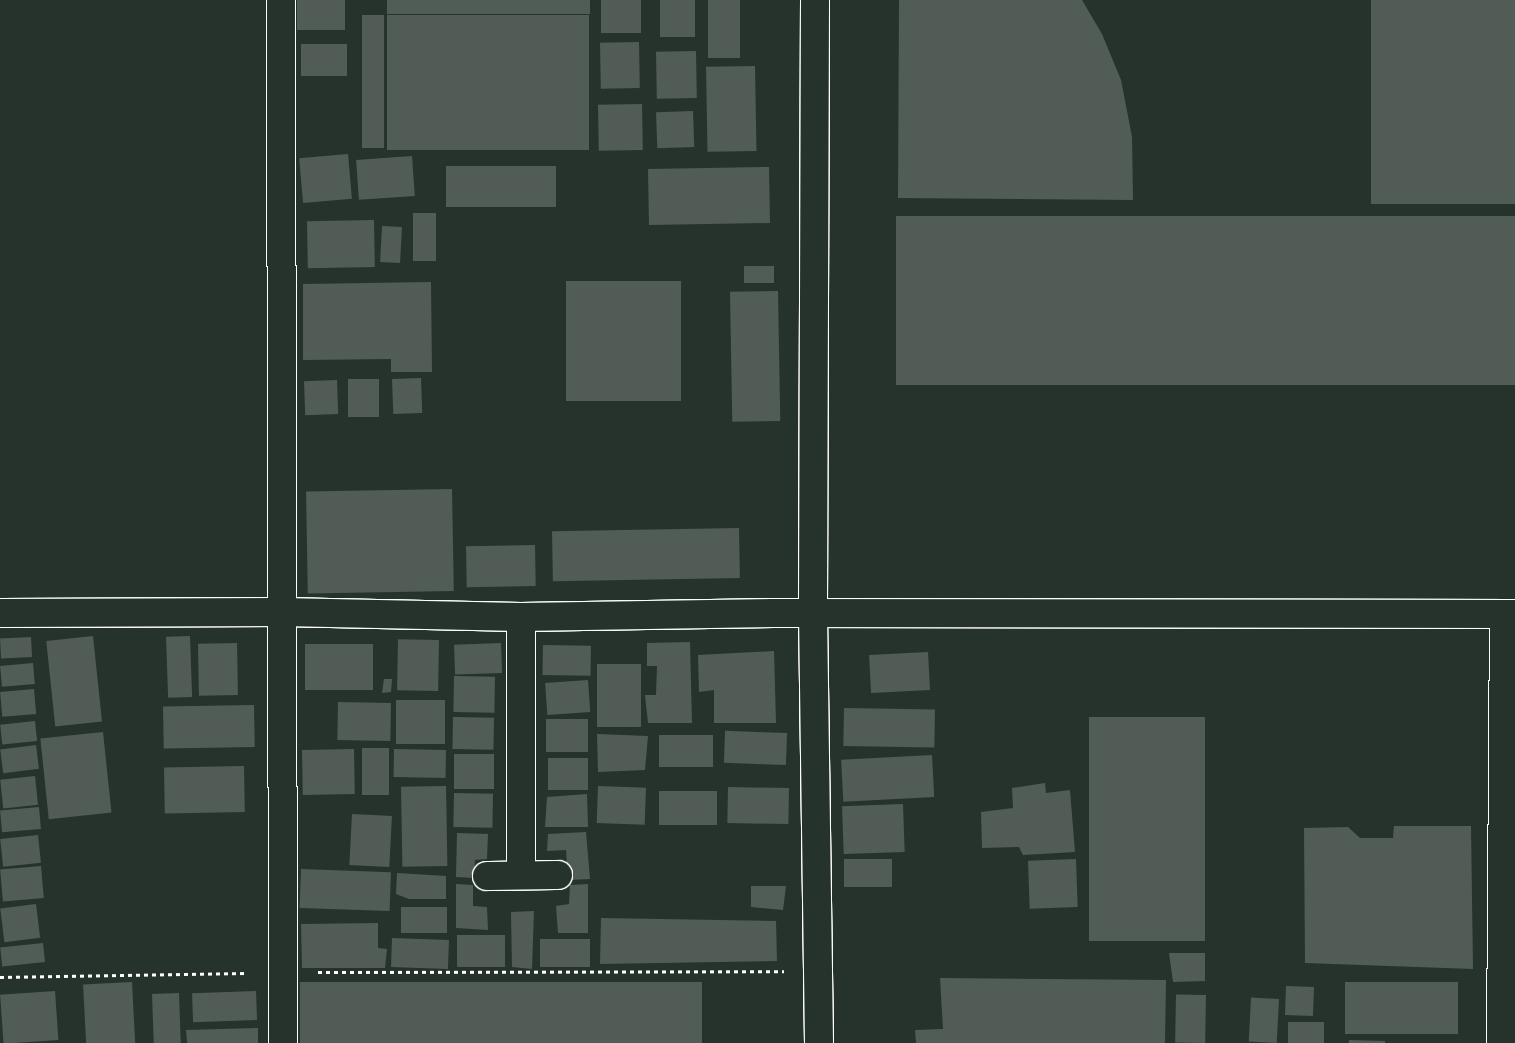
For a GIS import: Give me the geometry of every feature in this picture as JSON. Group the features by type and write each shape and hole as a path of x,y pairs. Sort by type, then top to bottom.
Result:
{"street":[{"path":"281,0 283,1043"},
{"path":"815,0 813,613 819,1043"},
{"path":"0,613 282,612 521,617 813,613 1510,614 1508,984 1501,1043"},
{"path":"521,617 521,875"},
{"path":"487,876 558,874"}],"path":[{"path":"0,977 283,972 819,971"}],"building":[{"path":"297,0 345,0 345,30 297,30"},
{"path":"387,0 590,0 590,14 387,14"},
{"path":"601,0 641,0 641,33 601,33"},
{"path":"660,0 695,0 695,37 660,37"},
{"path":"708,0 740,0 740,58 708,58"},
{"path":"899,0 1082,0 1102,34 1121,80 1132,137 1133,200 898,198"},
{"path":"1371,0 1515,0 1515,204 1371,204"},
{"path":"362,15 384,15 384,148 362,148"},
{"path":"387,15 589,15 589,150 387,150"},
{"path":"639,42 640,88 601,89 600,43"},
{"path":"301,44 347,44 347,76 301,76"},
{"path":"696,51 697,98 657,99 656,52"},
{"path":"755,66 756,151 707,152 706,67"},
{"path":"642,104 643,150 599,151 598,105"},
{"path":"693,111 694,147 657,148 656,112"},
{"path":"348,154 352,199 303,203 299,158"},
{"path":"412,156 415,196 359,200 356,160"},
{"path":"446,166 556,166 556,207 446,207"},
{"path":"769,167 770,223 649,225 648,169"},
{"path":"413,213 436,213 436,261 413,261"},
{"path":"896,216 1515,216 1515,385 896,385"},
{"path":"374,220 375,267 308,268 307,221"},
{"path":"382,226 402,227 400,263 380,262"},
{"path":"744,266 774,266 774,283 744,283"},
{"path":"566,281 681,281 681,401 566,401"},
{"path":"431,282 432,372 391,372 391,359 303,360 303,284"},
{"path":"778,291 780,421 732,422 730,292"},
{"path":"421,378 422,413 393,414 392,379"},
{"path":"348,379 379,379 379,417 348,417"},
{"path":"337,380 338,414 305,415 304,381"},
{"path":"452,489 454,591 308,594 306,492"},
{"path":"739,528 740,578 553,581 552,531"},
{"path":"535,545 536,586 467,587 466,546"},
{"path":"93,636 102,722 55,726 46,641"},
{"path":"190,636 192,697 168,698 166,637"},
{"path":"31,637 32,657 1,659 0,639"},
{"path":"398,639 439,640 438,691 397,690"},
{"path":"690,642 692,723 648,723 645,695 656,695 657,666 647,666 647,643"},
{"path":"237,643 238,695 199,696 198,644"},
{"path":"501,643 502,673 455,675 454,645"},
{"path":"305,644 373,644 373,690 305,690"},
{"path":"543,645 591,646 590,676 542,675"},
{"path":"774,651 776,723 714,723 714,690 699,692 698,655"},
{"path":"928,652 930,690 871,693 869,655"},
{"path":"33,663 35,684 2,687 0,666"},
{"path":"597,664 641,664 641,727 597,727"},
{"path":"454,676 495,677 494,713 453,712"},
{"path":"384,679 392,679 391,692 382,693"},
{"path":"588,680 590,712 547,715 545,683"},
{"path":"34,689 36,714 2,717 0,692"},
{"path":"396,700 445,700 445,744 396,744"},
{"path":"338,702 391,703 390,741 337,740"},
{"path":"254,705 255,747 164,749 163,707"},
{"path":"844,708 935,710 934,748 843,746"},
{"path":"453,717 494,718 493,750 452,749"},
{"path":"1089,717 1205,717 1205,941 1089,941"},
{"path":"546,719 588,719 588,752 546,752"},
{"path":"35,721 37,741 2,745 0,725"},
{"path":"725,731 787,733 786,765 724,763"},
{"path":"103,732 111,813 49,819 40,739"},
{"path":"597,734 648,736 645,770 598,772"},
{"path":"659,735 713,735 713,767 659,767"},
{"path":"36,745 39,769 3,773 0,749"},
{"path":"362,748 389,748 389,795 362,795"},
{"path":"354,749 355,794 303,795 302,750"},
{"path":"394,749 446,750 446,778 394,777"},
{"path":"454,754 494,754 494,789 454,789"},
{"path":"932,755 934,797 843,802 841,760"},
{"path":"548,758 588,758 588,790 548,790"},
{"path":"244,766 245,812 165,813 164,767"},
{"path":"35,776 38,805 3,808 0,780"},
{"path":"1045,783 1046,793 1070,790 1075,852 1023,855 1019,847 982,848 981,812 1013,808 1012,788"},
{"path":"446,786 447,866 402,867 401,787"},
{"path":"598,786 646,788 645,825 597,823"},
{"path":"728,787 789,788 788,824 727,823"},
{"path":"659,791 717,791 717,825 659,825"},
{"path":"454,793 493,794 492,828 453,827"},
{"path":"587,794 588,827 545,827 547,797"},
{"path":"903,804 905,852 844,854 842,806"},
{"path":"39,807 41,829 2,832 0,810"},
{"path":"352,814 392,816 389,867 349,865"},
{"path":"1394,826 1471,826 1473,969 1305,963 1304,828 1348,827 1360,838 1393,838"},
{"path":"586,832 590,879 568,880 566,850 547,851 548,834"},
{"path":"457,833 488,834 487,859 475,860 474,878 456,877"},
{"path":"38,835 41,863 3,867 0,839"},
{"path":"844,859 892,859 892,887 844,887"},
{"path":"1076,859 1078,907 1030,909 1028,861"},
{"path":"41,866 44,898 3,901 0,870"},
{"path":"301,869 391,872 390,911 300,908"},
{"path":"397,873 446,876 446,899 409,899 396,894"},
{"path":"456,884 473,885 473,906 487,907 488,930 456,928"},
{"path":"588,884 588,933 558,933 556,906 569,904 570,885"},
{"path":"751,886 786,886 783,910 751,907"},
{"path":"36,904 40,938 4,942 0,908"},
{"path":"401,907 447,907 447,933 401,933"},
{"path":"534,911 532,969 512,967 511,912"},
{"path":"601,918 776,921 777,961 600,964"},
{"path":"378,923 378,948 387,949 385,968 302,968 301,924"},
{"path":"457,935 505,935 505,967 457,967"},
{"path":"392,938 449,940 448,969 391,967"},
{"path":"540,939 590,939 590,967 540,967"},
{"path":"43,943 45,962 2,966 0,947"},
{"path":"1169,953 1205,953 1205,981 1173,982"},
{"path":"940,978 1166,980 1165,1043 916,1043 915,1030 943,1029"},
{"path":"132,982 135,1043 86,1043 83,985"},
{"path":"300,982 702,982 702,1043 300,1043"},
{"path":"1345,982 1458,982 1458,1034 1345,1034"},
{"path":"1286,986 1314,987 1313,1016 1285,1015"},
{"path":"55,991 58,1040 4,1043 0,995"},
{"path":"256,991 257,1020 193,1022 192,993"},
{"path":"179,993 181,1043 154,1043 152,994"},
{"path":"1176,994 1206,995 1205,1043 1175,1042"},
{"path":"1251,998 1279,999 1277,1043 1249,1041"},
{"path":"1288,1022 1324,1022 1324,1043 1288,1043"},
{"path":"258,1028 258,1043 187,1043 186,1030"},
{"path":"1349,1040 1385,1041 1385,1043 1349,1043"}]}
